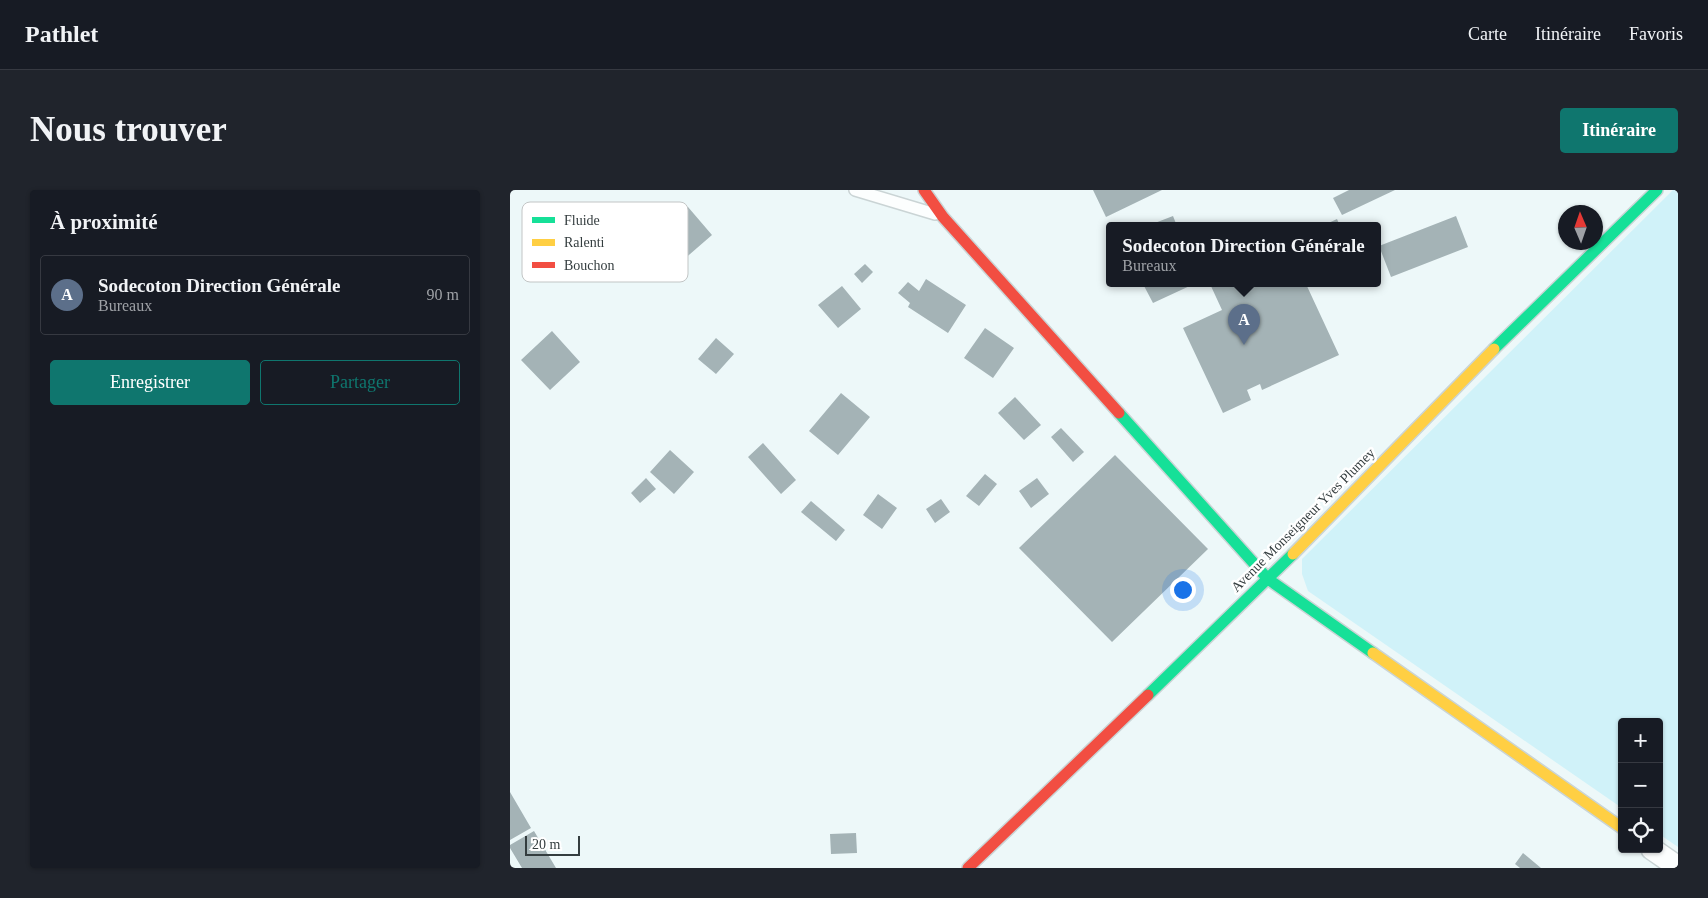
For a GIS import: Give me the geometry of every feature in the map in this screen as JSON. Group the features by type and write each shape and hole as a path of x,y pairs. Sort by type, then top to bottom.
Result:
{"main road":[{"path":"924,190 943,217 1268,579 1618,825"},
{"name":"Avenue Monseigneur Yves Plumey","path":"968,868 1268,579 1470,372 1657,190"}],"street":[{"path":"1657,853 1678,868"}],"lane":[{"path":"855,190 943,217"}],"shaded area":[{"path":"1673,190 1678,190 1678,847 1663,837 1663,718 1618,718 1618,805 1308,591 1302,574 1302,559"}],"building":[{"path":"1093,190 1162,190 1106,217"},
{"path":"1349,190 1395,190 1342,215 1333,198"},
{"path":"688,207 712,235 688,256"},
{"path":"1173,216 1175,222 1157,222"},
{"path":"1456,216 1468,247 1391,277 1381,251 1381,245"},
{"path":"865,264 873,272 862,283 854,274"},
{"path":"926,279 966,305 948,333 908,307 910,303 898,293 908,282 919,291"},
{"path":"842,286 861,309 838,328 818,305"},
{"path":"1145,287 1188,287 1153,303"},
{"path":"1211,287 1307,287 1339,355 1262,390 1260,384 1247,390 1251,400 1223,413 1183,328 1222,310"},
{"path":"985,328 1014,348 993,378 964,358"},
{"path":"552,331 580,362 550,390 521,360"},
{"path":"716,338 734,354 716,374 698,359"},
{"path":"841,393 870,417 838,455 809,431"},
{"path":"1015,397 1041,425 1024,440 998,413"},
{"path":"1061,428 1084,452 1073,462 1051,437"},
{"path":"763,443 796,480 781,494 748,457"},
{"path":"670,450 694,472 674,494 650,472"},
{"path":"1115,455 1208,549 1112,642 1019,548"},
{"path":"985,474 997,484 979,506 966,496"},
{"path":"646,478 656,489 640,503 631,493"},
{"path":"1037,478 1049,494 1031,508 1019,491"},
{"path":"878,494 897,508 882,529 863,515"},
{"path":"941,499 950,512 935,523 926,509"},
{"path":"811,501 845,530 836,541 801,512"},
{"path":"510,792 531,828 510,840"},
{"path":"534,831 556,868 522,868 510,848 510,845"},
{"path":"856,833 857,853 831,854 830,834"},
{"path":"1523,853 1541,868 1520,868 1515,864"}],"traffic: fast":[{"path":"1494,349 1657,190"},
{"path":"1119,413 1268,579 1373,653"},
{"path":"1148,695 1293,554"}],"traffic: slow":[{"path":"1293,554 1494,349"},
{"path":"1373,653 1618,825"}],"traffic: jam":[{"path":"924,190 943,217 1119,413"},
{"path":"968,868 1148,695"}],"place":[{"name":"Sodecoton Direction Générale","path":"1244,345"}]}
